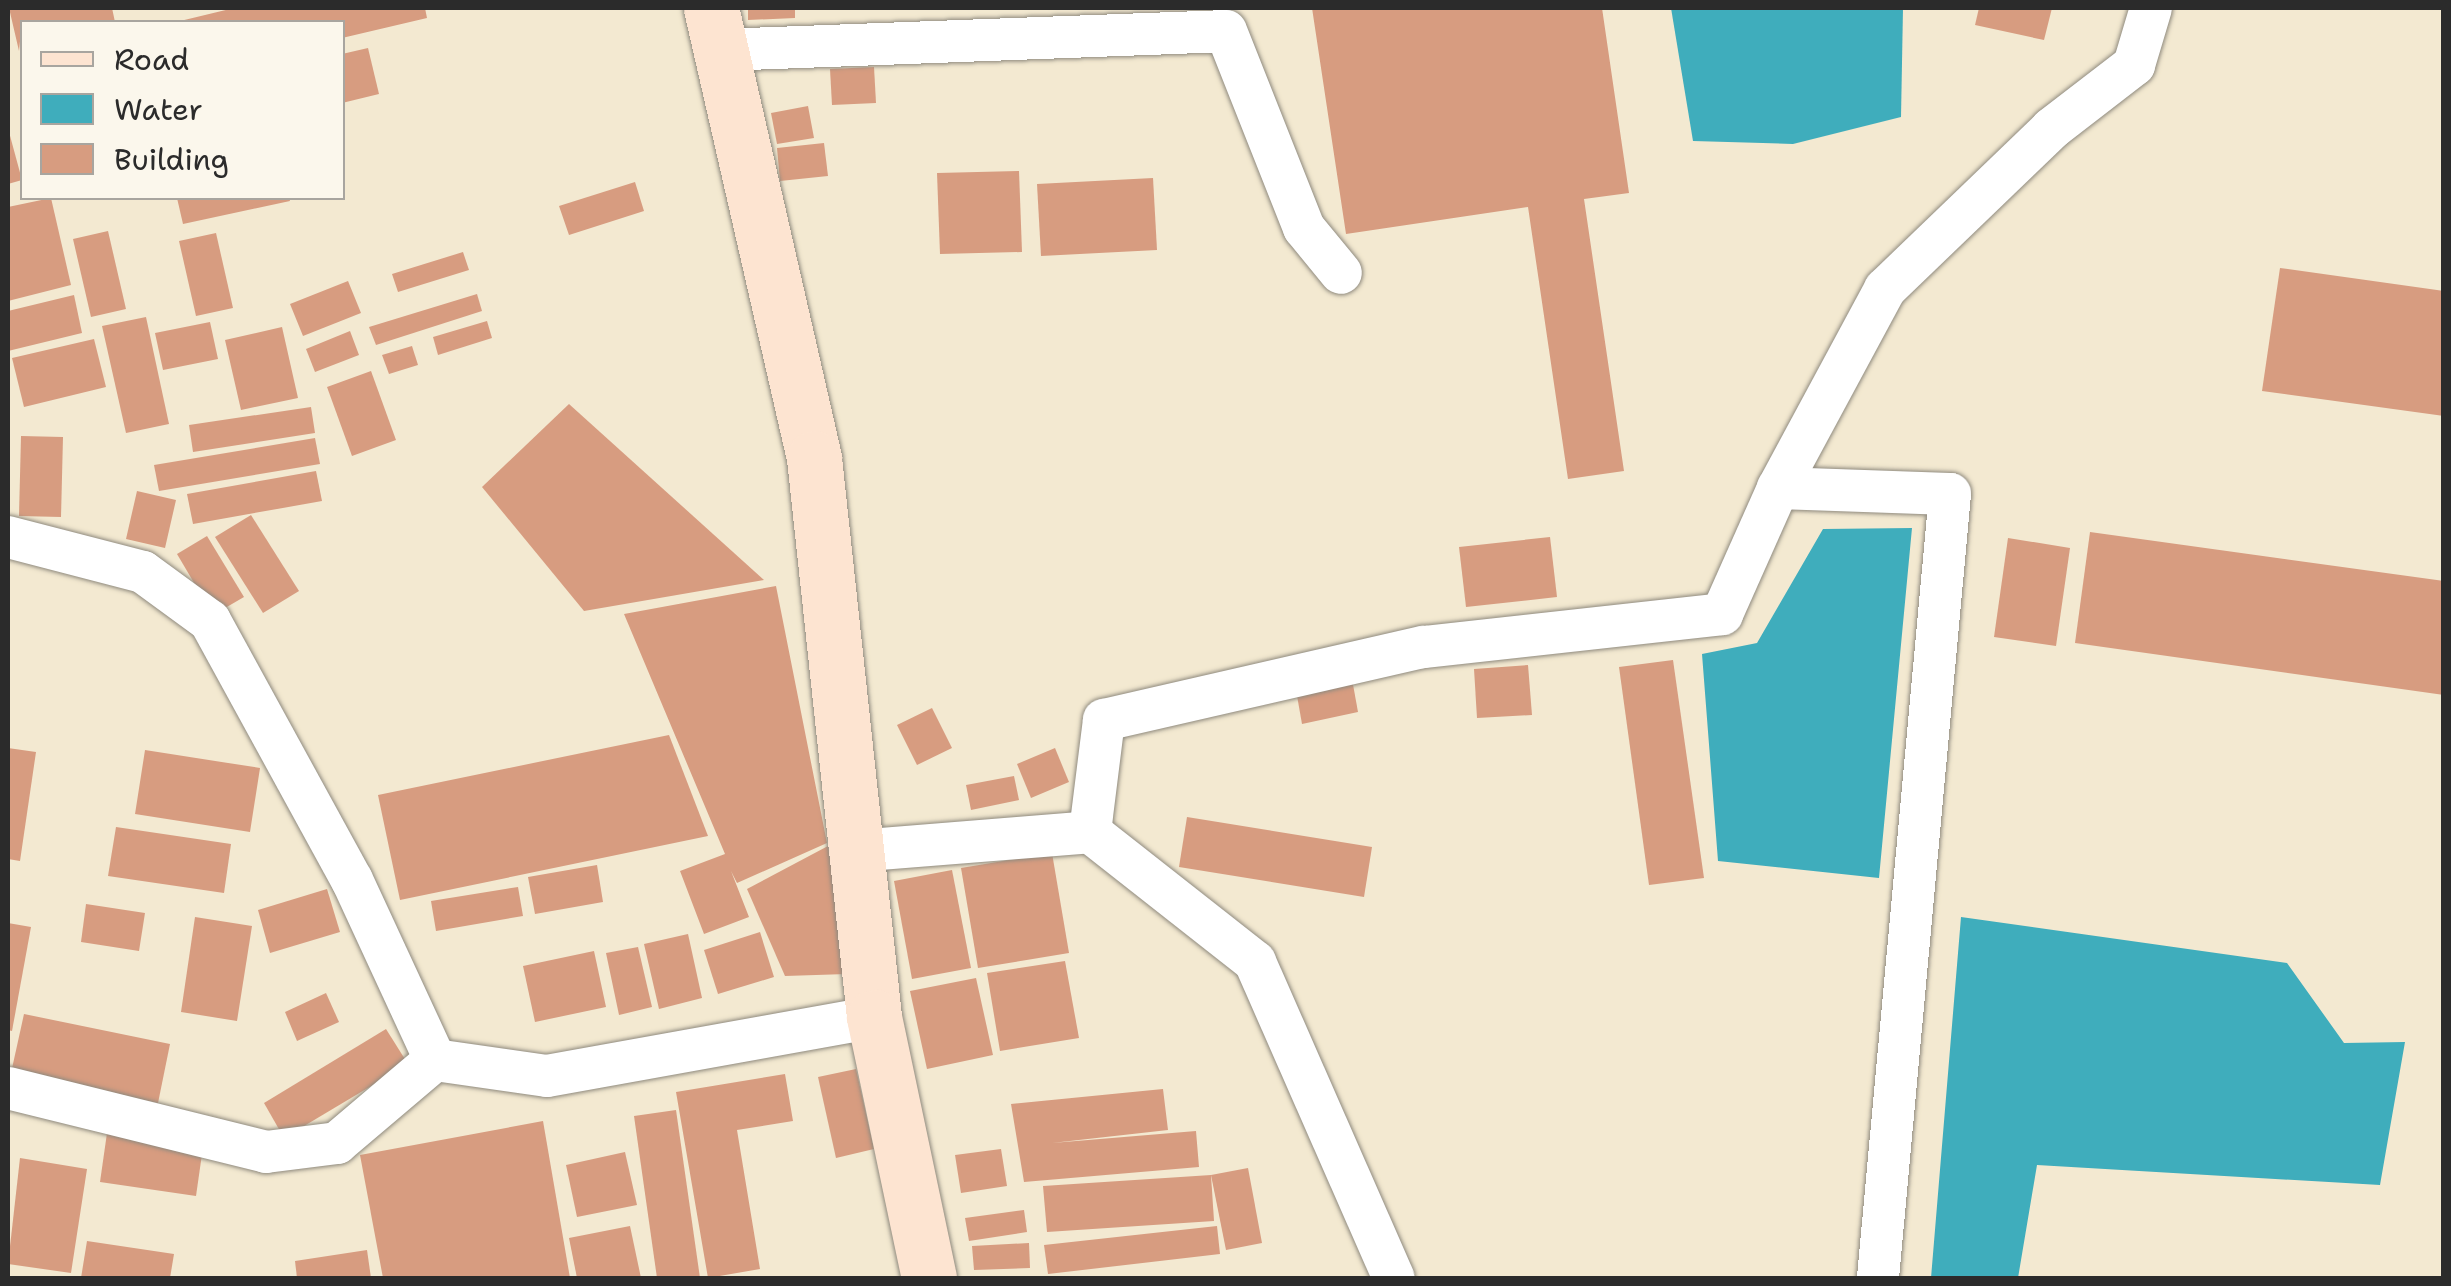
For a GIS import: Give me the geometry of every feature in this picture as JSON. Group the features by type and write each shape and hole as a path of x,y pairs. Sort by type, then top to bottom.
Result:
{"street":[{"path":"1090,832 1104,720 1424,646 1722,614 1778,488 1885,289 2051,129 2134,65 2152,8"},
{"path":"929,1278 874,1016 814,458 716,29 1226,32 1304,228 1342,273"},
{"path":"1778,488 1950,494 1878,1278"},
{"path":"8,537 143,572 210,622 352,880 435,1060"},
{"path":"856,852 1090,832 1255,962 1394,1278"},
{"path":"8,1088 266,1152 337,1143 435,1060 547,1076 874,1016"}],"water":[{"path":"1671,8 1903,8 1901,117 1793,144 1693,141"},
{"path":"1912,528 1879,878 1718,861 1702,654 1757,643 1823,529"},
{"path":"1961,917 2287,963 2344,1043 2405,1042 2380,1185 2037,1165 2018,1278 1931,1278"}],"building":[{"path":"9,8 112,8 115,20 20,20 19,51"},
{"path":"234,8 425,8 427,18 345,37 345,20 184,20"},
{"path":"748,8 795,8 795,18 748,20"},
{"path":"1312,8 1602,8 1629,193 1584,199 1624,471 1568,479 1528,207 1346,234"},
{"path":"1979,8 2052,8 2044,40 1975,25"},
{"path":"368,48 379,94 345,102 345,53"},
{"path":"874,67 876,103 832,105 830,69"},
{"path":"808,106 814,138 777,144 771,113"},
{"path":"8,133 20,181 8,184"},
{"path":"824,143 828,176 780,181 777,148"},
{"path":"1019,171 1022,252 940,254 937,173"},
{"path":"1153,178 1157,250 1041,256 1037,184"},
{"path":"635,182 644,211 569,235 559,206"},
{"path":"51,200 71,285 8,301 8,207"},
{"path":"177,200 290,201 183,224"},
{"path":"108,231 126,309 91,317 73,239"},
{"path":"216,233 233,308 196,316 179,241"},
{"path":"463,252 469,270 398,292 392,274"},
{"path":"2280,268 2444,291 2444,416 2262,391"},
{"path":"348,281 361,313 303,336 290,304"},
{"path":"477,294 482,311 376,345 369,327"},
{"path":"74,295 82,333 8,351 8,311"},
{"path":"146,317 169,424 126,433 102,326"},
{"path":"487,321 492,338 438,355 433,337"},
{"path":"210,322 218,359 163,370 155,333"},
{"path":"282,327 298,398 241,410 225,340"},
{"path":"350,331 359,355 315,372 306,349"},
{"path":"94,339 106,387 24,407 12,358"},
{"path":"412,346 418,365 389,374 382,355"},
{"path":"371,371 396,440 352,456 327,387"},
{"path":"569,404 764,580 584,611 482,487"},
{"path":"311,407 315,433 193,452 189,425"},
{"path":"21,436 63,437 61,517 19,516"},
{"path":"315,438 320,464 159,491 154,465"},
{"path":"316,471 322,501 193,524 187,494"},
{"path":"137,491 176,500 165,548 126,539"},
{"path":"251,515 299,591 263,613 215,537"},
{"path":"2090,532 2444,581 2444,695 2075,643"},
{"path":"207,536 244,597 213,615 177,554"},
{"path":"1550,537 1557,597 1466,607 1459,547"},
{"path":"2008,538 2070,548 2056,646 1994,637"},
{"path":"776,586 827,843 737,883 731,871 749,917 704,934 680,871 725,854 624,614"},
{"path":"1673,660 1704,878 1649,885 1619,667"},
{"path":"1528,665 1532,715 1477,718 1474,669"},
{"path":"1352,679 1358,712 1302,724 1296,690"},
{"path":"932,708 952,748 917,765 897,725"},
{"path":"669,735 708,836 400,900 378,795"},
{"path":"8,748 36,752 20,861 8,859"},
{"path":"1055,748 1069,782 1031,798 1017,764"},
{"path":"145,750 260,768 250,832 135,814"},
{"path":"1014,776 1019,800 971,810 966,785"},
{"path":"1187,817 1372,847 1364,897 1179,867"},
{"path":"116,827 231,844 224,893 108,876"},
{"path":"828,846 847,974 785,976 747,889"},
{"path":"1052,853 1069,953 978,968 961,868"},
{"path":"597,865 603,902 535,914 528,877"},
{"path":"952,870 971,968 912,979 894,881"},
{"path":"518,887 523,916 436,931 431,901"},
{"path":"327,889 340,932 270,953 258,910"},
{"path":"86,904 145,913 139,951 81,942"},
{"path":"195,917 252,926 237,1021 181,1012"},
{"path":"8,923 31,927 12,1031 8,1030"},
{"path":"760,932 774,977 718,994 704,950"},
{"path":"688,934 702,998 659,1009 644,944"},
{"path":"638,947 652,1007 619,1015 606,953"},
{"path":"594,951 606,1007 535,1022 523,966"},
{"path":"1065,961 1079,1038 1000,1051 987,973"},
{"path":"976,978 993,1055 927,1069 910,991"},
{"path":"326,993 339,1022 297,1041 285,1012"},
{"path":"24,1014 170,1044 158,1103 11,1073"},
{"path":"386,1029 408,1064 284,1138 264,1103"},
{"path":"856,1069 874,1149 836,1158 818,1077"},
{"path":"785,1074 793,1121 737,1130 760,1269 708,1278 676,1092"},
{"path":"1163,1089 1168,1130 1052,1143 1196,1131 1199,1167 1024,1182 1011,1104"},
{"path":"676,1110 700,1278 657,1278 634,1116"},
{"path":"543,1121 570,1278 383,1278 360,1155"},
{"path":"107,1133 203,1147 196,1196 100,1182"},
{"path":"1001,1149 1007,1186 961,1193 955,1155"},
{"path":"625,1152 637,1205 577,1217 566,1165"},
{"path":"20,1158 87,1169 71,1273 8,1264"},
{"path":"1248,1168 1262,1243 1226,1250 1211,1175"},
{"path":"1211,1175 1214,1221 1047,1232 1043,1186"},
{"path":"1024,1210 1027,1232 969,1241 965,1218"},
{"path":"630,1226 641,1278 577,1278 569,1238"},
{"path":"1217,1226 1220,1254 1048,1274 1044,1245"},
{"path":"87,1241 174,1254 170,1278 81,1278"},
{"path":"1029,1243 1030,1268 974,1270 972,1246"},
{"path":"367,1250 371,1278 297,1278 295,1261"}]}
